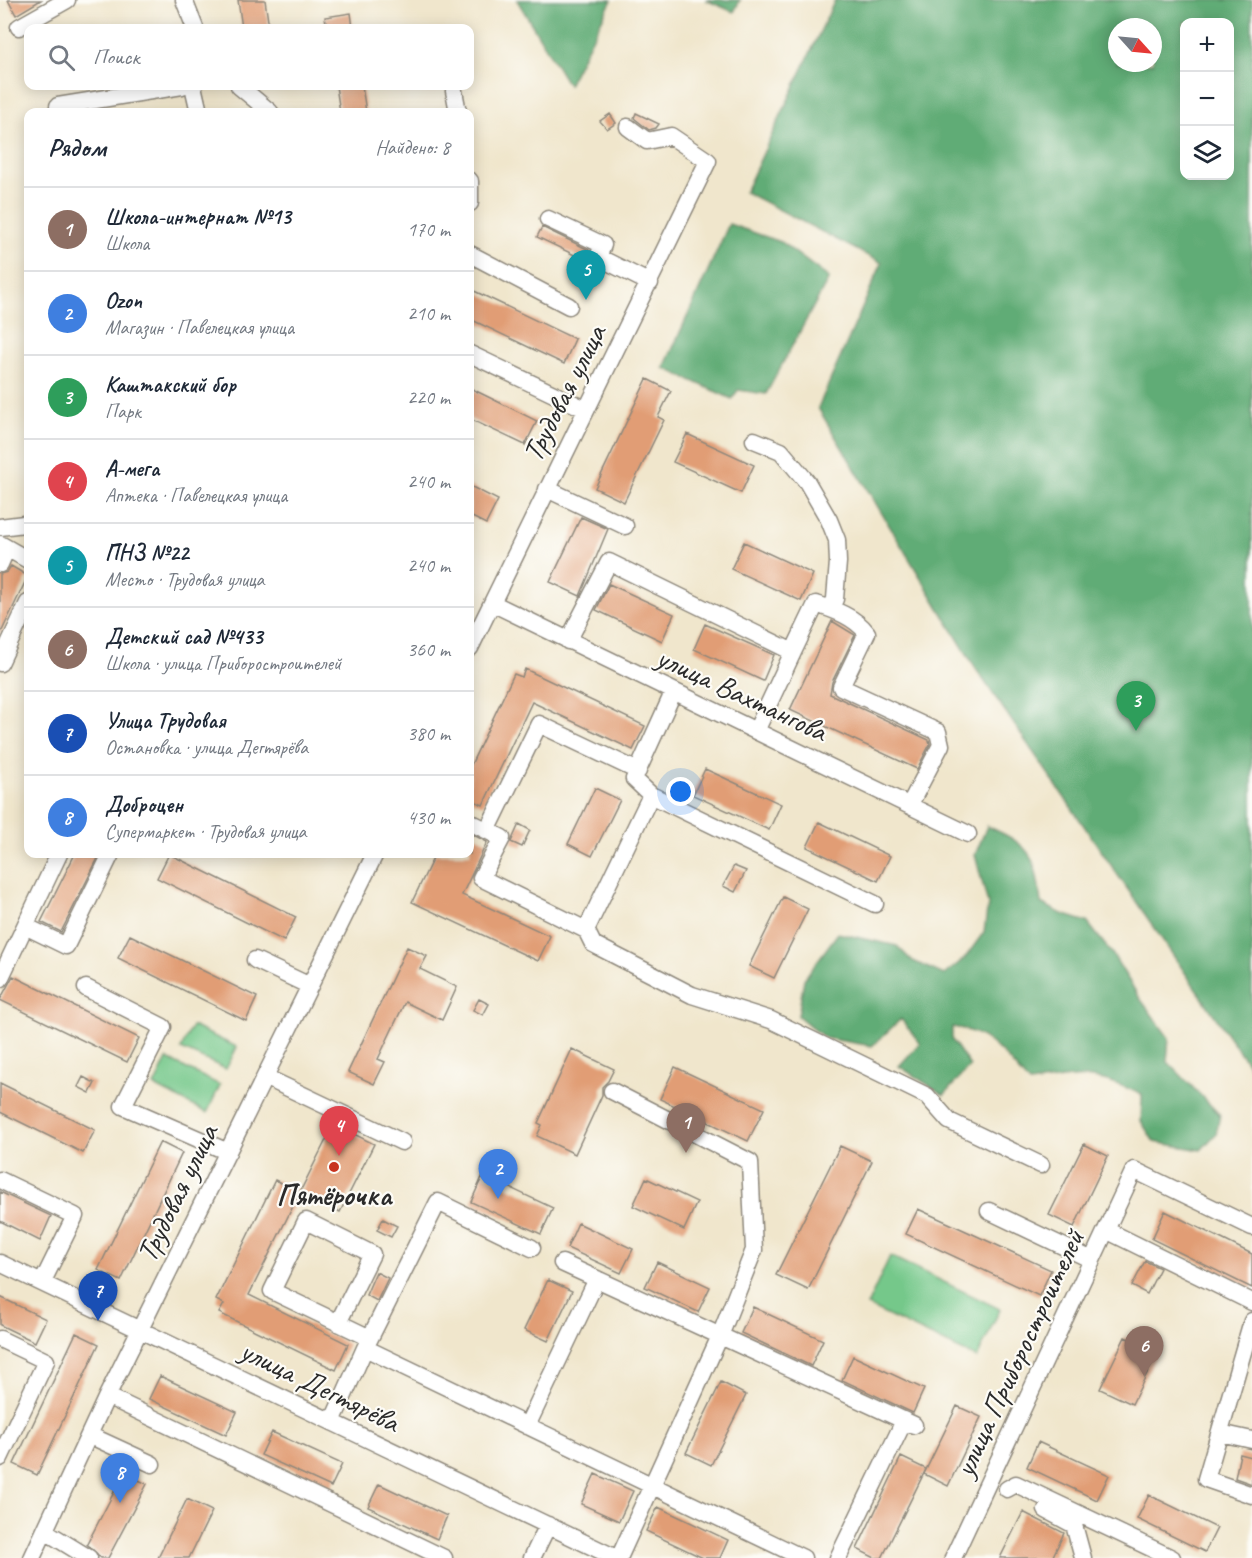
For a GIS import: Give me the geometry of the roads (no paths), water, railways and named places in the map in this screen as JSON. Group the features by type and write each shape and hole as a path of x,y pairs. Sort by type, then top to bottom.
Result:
{"street":[{"path":"24,24 67,0"},
{"path":"184,0 193,24"},
{"path":"19,27 24,24"},
{"path":"58,105 156,90"},
{"path":"194,90 198,108"},
{"path":"244,90 265,108"},
{"path":"454,91 457,108"},
{"name":"Трудовая улица","path":"474,630 492,603 708,161 672,136 647,141 628,127"},
{"path":"548,219 603,245 598,257 650,283"},
{"path":"474,256 569,306"},
{"path":"474,356 585,409"},
{"path":"754,440 782,451 807,482 829,519 837,540 838,562 835,599 831,608"},
{"path":"546,489 625,526"},
{"path":"0,527 24,524"},
{"path":"2,552 24,559"},
{"path":"568,641 609,562 794,652"},
{"name":"улица Вахтангова","path":"492,603 673,693 910,804 968,834"},
{"path":"756,731 816,604 831,608 859,622 867,633 841,687 938,732 941,745 910,804"},
{"path":"0,663 24,612"},
{"path":"673,693 634,779 651,795 875,904"},
{"path":"487,831 539,724 638,771"},
{"path":"586,930 651,795"},
{"path":"474,824 502,838 481,878 586,930 593,944 692,995 771,1020 927,1096 949,1121 1041,1165"},
{"path":"0,979 57,858"},
{"path":"25,926 66,946 109,858"},
{"name":"Трудовая улица","path":"32,1558 107,1396 373,858"},
{"path":"255,960 310,986"},
{"path":"86,988 163,1027 123,1106 228,1152"},
{"path":"265,1077 402,1142"},
{"path":"612,1091 750,1162 754,1250 720,1336 618,1558"},
{"name":"улица Приборостроителей","path":"953,1558 1134,1170 1252,1227"},
{"path":"0,1180 75,1216 42,1283"},
{"path":"332,1422 368,1343 438,1202 532,1248"},
{"path":"988,1211 1092,1260"},
{"path":"338,1323 372,1254 306,1221 272,1291 338,1323 368,1343 526,1426 803,1558"},
{"path":"1106,1230 1252,1302"},
{"name":"улица Дегтярёва","path":"0,1263 618,1558"},
{"path":"562,1263 909,1423 838,1558"},
{"path":"526,1426 597,1279"},
{"path":"1252,1321 1206,1479 1252,1495"},
{"path":"0,1340 46,1361 0,1458"},
{"path":"107,1396 444,1558"},
{"path":"1220,1433 1252,1440"},
{"path":"89,1435 152,1464"},
{"path":"989,1480 1074,1525 1083,1558"},
{"path":"1007,1490 1016,1484 1172,1558"},
{"path":"532,1558 548,1525"},
{"path":"45,1531 89,1558"}],"place":[{"name":"ПНЗ №22","path":"586,300"},
{"name":"Каштакский бор","path":"1136,731"},
{"name":"Школа-интернат №13","path":"686,1153"},
{"name":"А-мега","path":"339,1156"},
{"name":"Пятёрочка","path":"334,1167"},
{"name":"Ozon","path":"498,1199"},
{"name":"Улица Трудовая","path":"98,1321"},
{"name":"Детский сад №433","path":"1144,1376"},
{"name":"Доброцен","path":"120,1503"}]}
